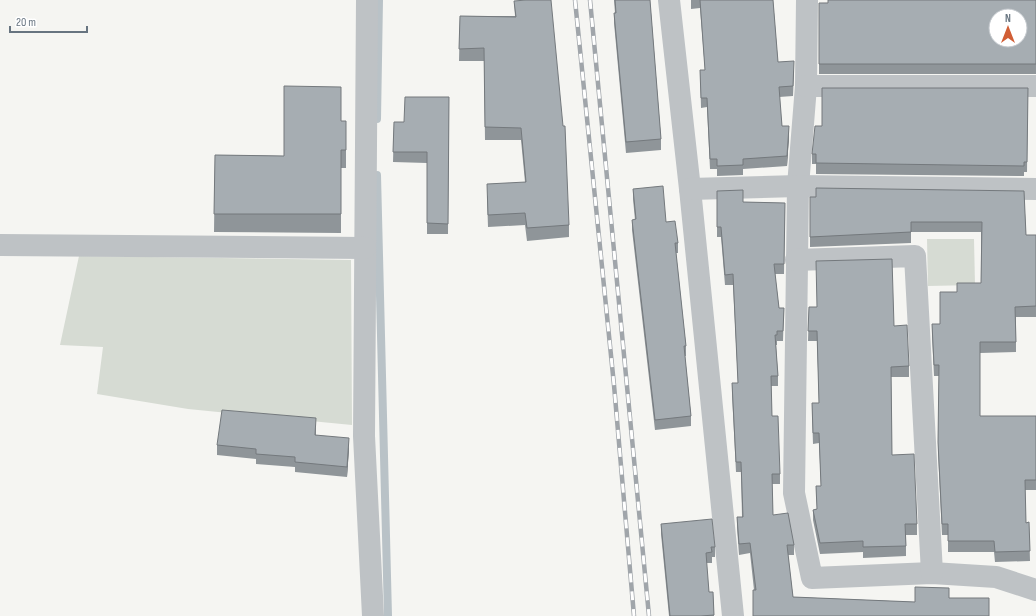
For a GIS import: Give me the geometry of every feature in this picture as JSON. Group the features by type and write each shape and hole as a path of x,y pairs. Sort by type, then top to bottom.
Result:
{"street":[{"path":"367,0 364,436 374,616"},
{"path":"669,0 690,189 733,616"},
{"path":"807,0 806,86 798,186 796,260 794,493 812,578 932,573 996,577 1036,590"},
{"path":"806,86 1036,86"},
{"path":"690,189 798,186 1036,189"},
{"path":"0,245 365,248"},
{"path":"796,260 915,256 932,573"}],"shaded area":[{"path":"927,239 974,239 975,285 928,286"},
{"path":"79,256 351,260 352,425 188,409 97,394 103,347 60,345"}],"building":[{"path":"551,0 563,126 565,126 569,225 527,228 525,213 488,215 487,184 526,182 521,128 485,127 484,48 459,49 460,16 516,17 514,1"},
{"path":"615,0 650,0 661,139 626,142 614,13 616,13"},
{"path":"700,0 773,0 778,62 794,61 793,86 779,87 782,126 789,126 787,156 743,159 743,165 717,166 717,159 710,159 707,98 701,98 700,70 705,70"},
{"path":"828,0 1036,0 1036,64 819,64 819,3 828,3"},
{"path":"284,86 341,87 341,121 346,121 346,150 341,150 341,214 214,214 215,155 284,156"},
{"path":"822,88 1028,88 1027,162 1024,162 1024,166 816,163 816,154 812,154 815,126 822,126"},
{"path":"405,97 449,97 448,224 427,223 427,152 393,152 394,122 404,122"},
{"path":"663,186 666,222 675,221 678,243 675,243 686,346 684,346 691,416 655,420 632,220 636,219 633,189"},
{"path":"816,188 1024,191 1026,235 1036,235 1036,306 1015,307 1016,342 980,342 980,416 1036,416 1036,480 1025,480 1026,523 1029,522 1030,551 995,552 994,541 948,541 948,524 942,524 938,442 939,365 934,365 932,324 940,324 940,292 957,292 957,283 981,283 982,222 911,222 911,232 810,237 810,197 816,197"},
{"path":"743,190 743,202 785,203 784,264 774,264 779,308 784,308 783,331 777,331 777,335 775,335 778,376 771,376 772,416 778,416 780,474 772,474 773,515 788,513 794,545 787,545 793,597 915,602 915,587 949,588 949,598 989,598 989,616 753,616 753,590 756,590 750,543 739,544 737,517 743,517 741,462 736,462 732,383 738,383 733,274 725,275 721,227 717,227 717,191"},
{"path":"892,259 894,326 907,325 909,366 891,367 892,455 914,454 917,524 905,524 906,546 863,547 863,541 820,543 813,510 817,509 816,486 821,486 819,433 813,433 812,403 819,403 817,331 808,331 809,307 817,307 816,261"},
{"path":"222,410 316,418 315,435 349,438 347,467 295,462 295,457 256,454 256,449 217,445"},
{"path":"712,519 715,547 711,547 712,552 706,553 709,592 713,592 714,615 670,616 661,524"}],"waterway":[{"path":"377,119 379,0"},
{"path":"377,175 388,616"}],"railway":[{"path":"575,0 614,385 634,616"},
{"path":"590,0 649,616"}]}
